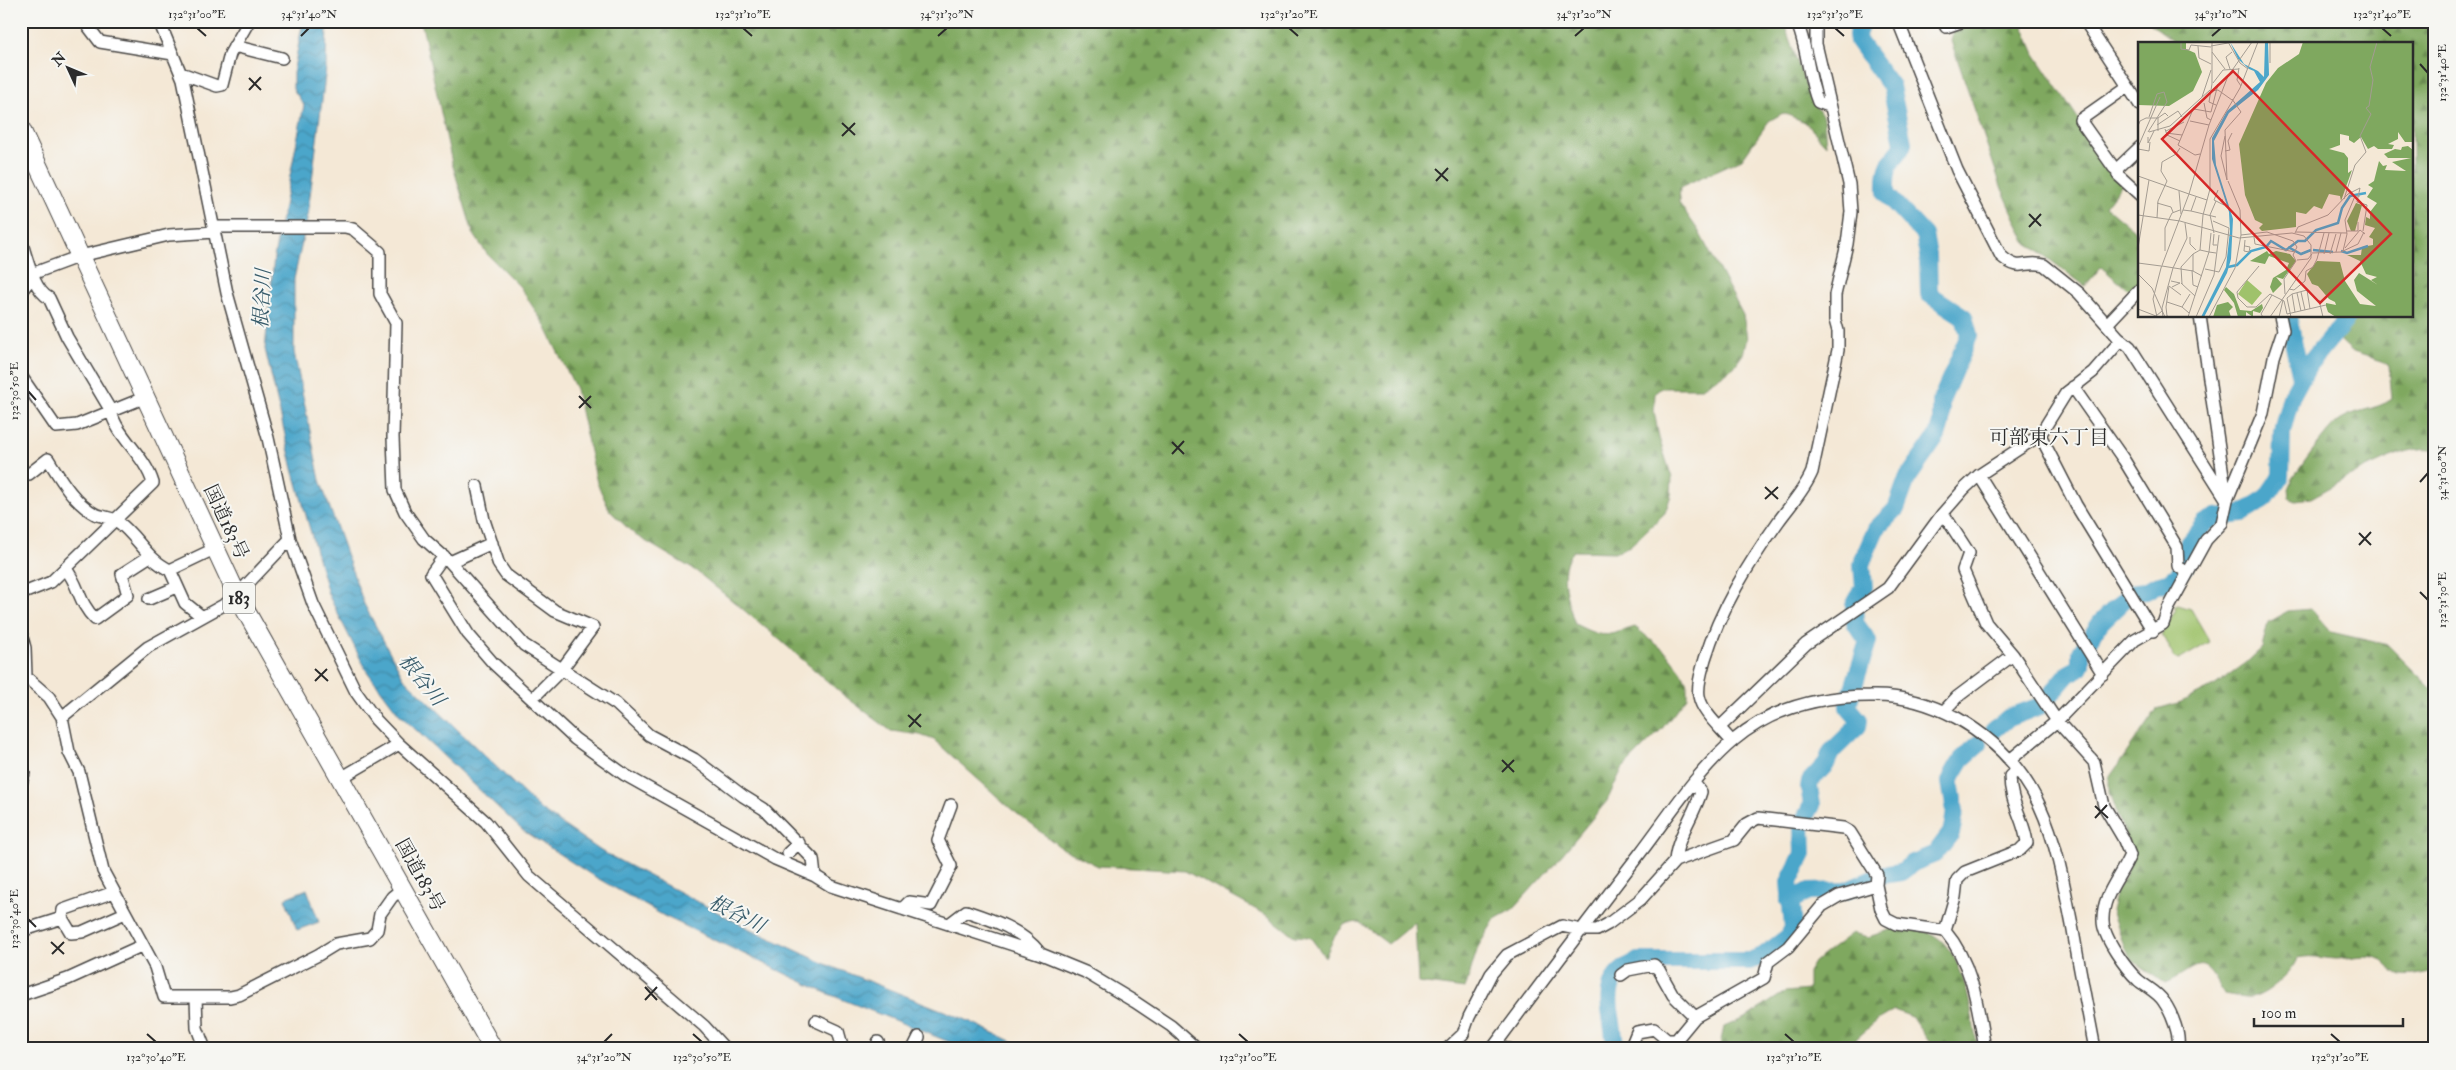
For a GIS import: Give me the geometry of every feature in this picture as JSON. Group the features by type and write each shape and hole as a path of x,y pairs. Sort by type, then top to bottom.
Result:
{"highway":[{"name":"国道183号","path":"21,129 146,397 214,549 238,596 493,1049"}],"street":[{"path":"84,21 100,42 173,54"},
{"path":"159,21 181,73 227,293 268,438 290,539 313,604 356,692 376,720 399,744 486,822 514,859 542,889 561,902 704,1026 726,1049"},
{"path":"181,73 218,86 222,85 230,54 249,21"},
{"path":"1796,21 1801,31 1812,88 1818,102 1829,106"},
{"path":"1732,742 1710,716 1699,696 1700,675 1720,616 1778,522 1806,486 1818,450 1838,350 1838,331 1834,320 1835,295 1847,244 1851,212 1848,184 1816,44 1816,21"},
{"path":"1898,21 1957,170 2002,256 2010,263 2019,266 2037,263 2044,265 2079,292 2121,340 2130,347 2227,500"},
{"path":"1944,21 1946,28 1964,21"},
{"path":"2085,21 2138,102"},
{"path":"234,46 282,58"},
{"path":"2127,87 2080,120 2116,168 2118,175 2138,193"},
{"path":"2116,168 2138,151"},
{"path":"21,290 37,272 80,256 169,235 247,227 345,227 354,229 380,252 380,294 396,323 393,437 395,490 405,512 424,539 447,559 524,645 616,704 649,734 694,759 742,796 764,809 799,842 812,859 815,876"},
{"path":"21,241 33,276 44,296 49,298 67,337 111,411 117,427 141,459 152,483 66,569 48,584 21,594"},
{"path":"2107,324 2138,291"},
{"path":"2200,318 2227,500"},
{"path":"2010,760 2058,721 2135,640 2154,631 2162,624 2184,571 2223,517 2227,500 2263,413 2274,358 2283,330 2280,318"},
{"path":"1720,726 1806,644 1856,611 1896,579 1943,513 1979,475 2040,435 2073,387 2093,372 2121,340"},
{"path":"21,376 56,427 77,425 146,397"},
{"path":"2073,387 2124,460 2177,547 2184,571"},
{"path":"2040,435 2076,505 2154,631"},
{"path":"29,474 48,459 64,485 82,504 95,514 116,520 150,556 170,570 185,603 201,616"},
{"path":"1979,475 2103,674"},
{"path":"477,486 484,520 499,565 506,576 555,611 592,627 562,669 538,693"},
{"path":"1943,513 1969,553 1963,570 1986,623 2013,656 2058,721 2094,762 2104,806 2123,838 2130,855 2111,887 2104,908 2103,923 2108,939 2137,979 2164,1002 2174,1024 2179,1044 2177,1049"},
{"path":"62,717 148,647 238,596 290,539"},
{"path":"492,543 447,559 431,574 468,634 493,663 575,739 634,780 775,859 815,876 831,886 1041,954 1085,972 1171,1026 1197,1049"},
{"path":"170,570 214,549"},
{"path":"66,569 74,580 84,608 94,619 128,595 122,574 150,556"},
{"path":"149,600 176,586"},
{"path":"21,633 25,648 26,677 49,698 62,717 69,752 79,772 103,871 155,966 164,997 230,997 239,995 336,944 370,938 377,930 380,914 392,897 402,888"},
{"path":"1944,711 1957,697 2013,656"},
{"path":"1492,1049 1694,783 1732,742 1764,720 1788,708 1818,699 1842,696 1884,695 1944,711 1970,726 2010,760 2041,805 2060,860 2094,1049"},
{"path":"341,778 399,744"},
{"path":"1945,931 1957,880 1965,872 2020,850 2028,843 2026,832 2010,795 2010,776 2018,770"},
{"path":"1675,861 1676,847 1696,808 1701,792 1694,783"},
{"path":"902,909 909,902 931,905 951,866 938,840 951,805"},
{"path":"1447,1049 1463,1034 1469,1017 1491,974 1507,955 1562,926 1581,930 1597,930 1608,924 1641,898 1675,861 1734,840 1747,824 1758,818 1802,825 1843,828 1850,832 1876,880 1881,909 1886,919 1896,924 1945,931 1953,940 1967,967 1975,990 1985,1049"},
{"path":"788,853 799,842"},
{"path":"1630,1049 1637,1032 1654,1029 1667,1040 1676,1040 1695,1017 1764,978 1768,962 1788,947 1822,906 1839,896 1876,880"},
{"path":"114,892 63,910 62,918 70,933 82,932 126,913"},
{"path":"949,924 966,911 1004,923 1034,945 1041,954"},
{"path":"21,931 62,918"},
{"path":"21,995 68,979 143,945"},
{"path":"1621,975 1628,970 1654,965 1659,970 1673,995 1695,1017"},
{"path":"196,997 198,1028 205,1049"},
{"path":"816,1021 838,1031 843,1049"},
{"path":"913,1049 919,1036"}],"green space":[{"path":"421,21 1783,21 1809,95 1824,119 1826,145 1805,122 1783,113 1769,121 1742,159 1680,187 1679,203 1698,230 1743,315 1747,338 1743,354 1734,367 1702,388 1661,388 1655,393 1654,411 1659,438 1672,478 1671,495 1665,513 1630,546 1615,552 1573,551 1565,567 1565,586 1575,624 1599,634 1610,634 1635,627 1666,652 1680,670 1687,682 1687,697 1661,730 1622,769 1607,801 1555,863 1513,909 1495,919 1478,947 1465,989 1418,983 1415,922 1388,944 1359,922 1345,924 1335,936 1325,957 1310,937 1294,936 1268,916 1185,871 1098,866 1060,847 1010,808 934,740 920,735 891,731 842,694 696,571 635,535 610,511 597,483 576,389 544,324 520,287 487,254 473,233 452,163"},
{"path":"1981,21 2021,21 2035,54 2122,184 2105,206 2138,233 2138,288 2133,294 2101,267 2085,286 2026,242 2002,189 1951,41 1954,30"},
{"path":"2147,21 2435,21 2435,450 2408,451 2391,457 2311,498 2296,500 2289,497 2288,489 2295,475 2331,427 2342,418 2379,406 2392,399 2389,366 2382,361 2353,352 2341,341 2340,332 2352,318 2414,318 2414,42 2175,42"},
{"path":"2178,605 2191,609 2210,642 2179,660 2175,659 2162,635 2176,609 2173,607"},
{"path":"2311,609 2331,632 2388,645 2435,692 2435,971 2404,976 2396,973 2384,962 2374,957 2364,956 2336,959 2308,957 2297,958 2285,976 2264,993 2251,998 2224,994 2210,970 2204,966 2198,966 2164,983 2133,961 2125,948 2111,911 2116,890 2125,877 2133,855 2109,793 2109,778 2157,709 2181,702 2214,686 2246,663 2262,648 2268,622 2288,611"},
{"path":"1896,928 1927,932 1940,939 1950,951 1964,982 1978,1049 1934,1049 1912,1017 1894,1010 1879,1019 1848,1046 1833,1039 1819,1039 1811,1049 1719,1049 1724,1027 1747,1017 1785,992 1808,990 1808,972 1814,962 1852,933 1868,937"}],"water":[{"path":"303,21 327,21 326,68 307,220 294,279 294,352 320,480 364,604 403,677 541,810 601,851 746,927 830,966 962,1018 1029,1049 967,1049 826,993 664,916 590,874 522,830 399,714 366,670 328,594 293,469 265,349 274,257 304,105 293,89 293,73"},
{"path":"307,889 319,922 297,930 285,898"}],"waterway":[{"path":"1615,1049 1609,998 1611,987 1616,977 1625,968 1639,961 1749,961 1763,956 1788,937 1793,928 1789,882 1803,854 1802,824 1812,805 1810,781 1826,764 1831,752 1858,726 1859,720 1848,707 1848,704 1868,641 1855,623 1854,606 1864,587 1862,565 1864,557 1876,529 1896,509 1907,479 1937,436 1941,423 1941,401 1969,335 1964,317 1929,294 1928,255 1924,235 1886,194 1888,167 1903,143 1891,86 1858,41 1857,35 1861,21"},
{"path":"2288,318 2301,378"},
{"path":"1993,731 2008,718 2040,706 2068,674 2079,668 2081,652 2101,622 2126,598 2136,592 2146,591 2156,585 2168,582 2177,575 2185,566 2188,544 2205,523 2216,517 2242,514 2266,498 2281,476 2282,431 2291,397 2309,364 2347,318"},
{"path":"1789,901 1808,892 1846,891 1882,875 1901,872 1913,863 1935,854 1951,833 1955,811 1950,782 1953,774 1962,759 1979,744"}],"district":[{"name":"可部東六丁目","path":"2049,437"}],"water label":[{"name":"根谷川","path":"262,299"},
{"name":"根谷川","path":"422,680"},
{"name":"根谷川","path":"737,914"}]}
